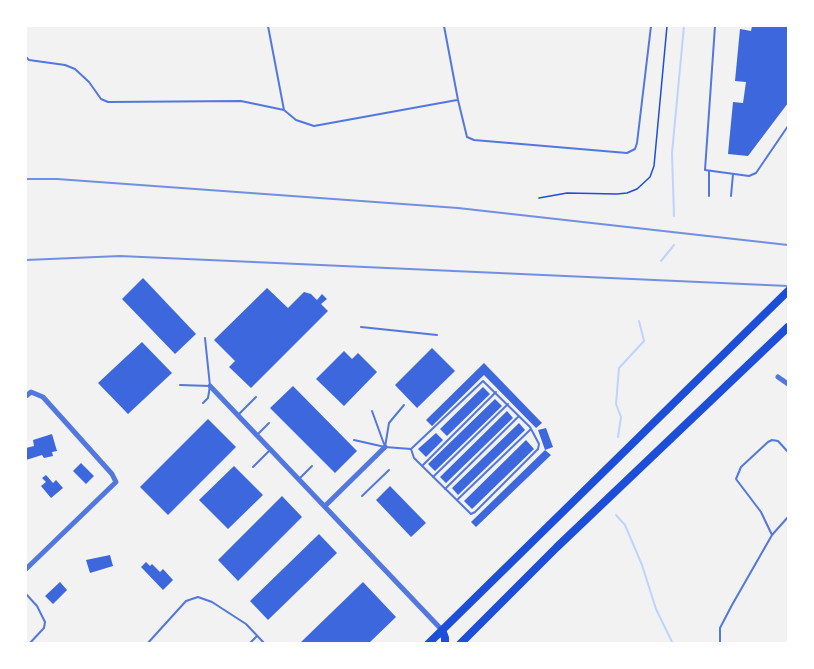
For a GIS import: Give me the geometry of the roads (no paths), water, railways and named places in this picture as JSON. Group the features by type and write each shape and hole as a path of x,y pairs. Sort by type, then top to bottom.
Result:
{"highway":[{"path":"428,644 789,291"},
{"path":"460,644 557,548 789,327"},
{"path":"442,630 445,644"}],"street":[{"path":"778,377 789,384"},
{"path":"210,386 442,630"},
{"path":"26,396 31,392 43,397 112,474 116,482 26,569"},
{"path":"325,506 385,447"}],"lane":[{"path":"268,26 284,110"},
{"path":"444,26 467,137 474,141 627,153 638,143 651,26"},
{"path":"715,26 705,170 749,176 756,173 789,126"},
{"path":"26,57 29,60 65,65 75,69 89,82 101,99 108,102 241,101 284,110 297,120 314,126 458,100"},
{"path":"709,171 709,196"},
{"path":"731,196 733,174"},
{"path":"361,327 437,334"},
{"path":"203,403 208,398 210,386 205,338"},
{"path":"354,440 385,447 411,449 481,382 486,382 531,429 539,444 538,449 471,514 414,458 411,449"},
{"path":"180,385 210,386"},
{"path":"422,465 496,392"},
{"path":"238,415 256,397"},
{"path":"433,477 508,404"},
{"path":"385,447 389,423 404,405"},
{"path":"372,411 385,447"},
{"path":"445,489 519,416"},
{"path":"257,435 269,423"},
{"path":"456,501 531,429"},
{"path":"772,535 761,512 736,479 741,467 768,442 778,441 789,452"},
{"path":"253,467 270,449"},
{"path":"299,479 312,466"},
{"path":"362,496 389,470"},
{"path":"720,644 720,628 772,535 789,517"},
{"path":"26,594 37,606 45,622 44,628 28,644"},
{"path":"147,644 186,601 198,597 212,602 246,624 265,644"},
{"path":"249,644 257,636"}],"waterway":[{"path":"674,216 672,153 684,26"},
{"path":"661,261 674,245"},
{"path":"618,437 621,417 616,404 619,368 644,341 639,321"},
{"path":"616,515 625,525 642,565 656,609 673,644"}],"railway":[{"path":"26,179 57,179 458,208 788,245"},
{"path":"26,260 120,256 788,286"}]}
